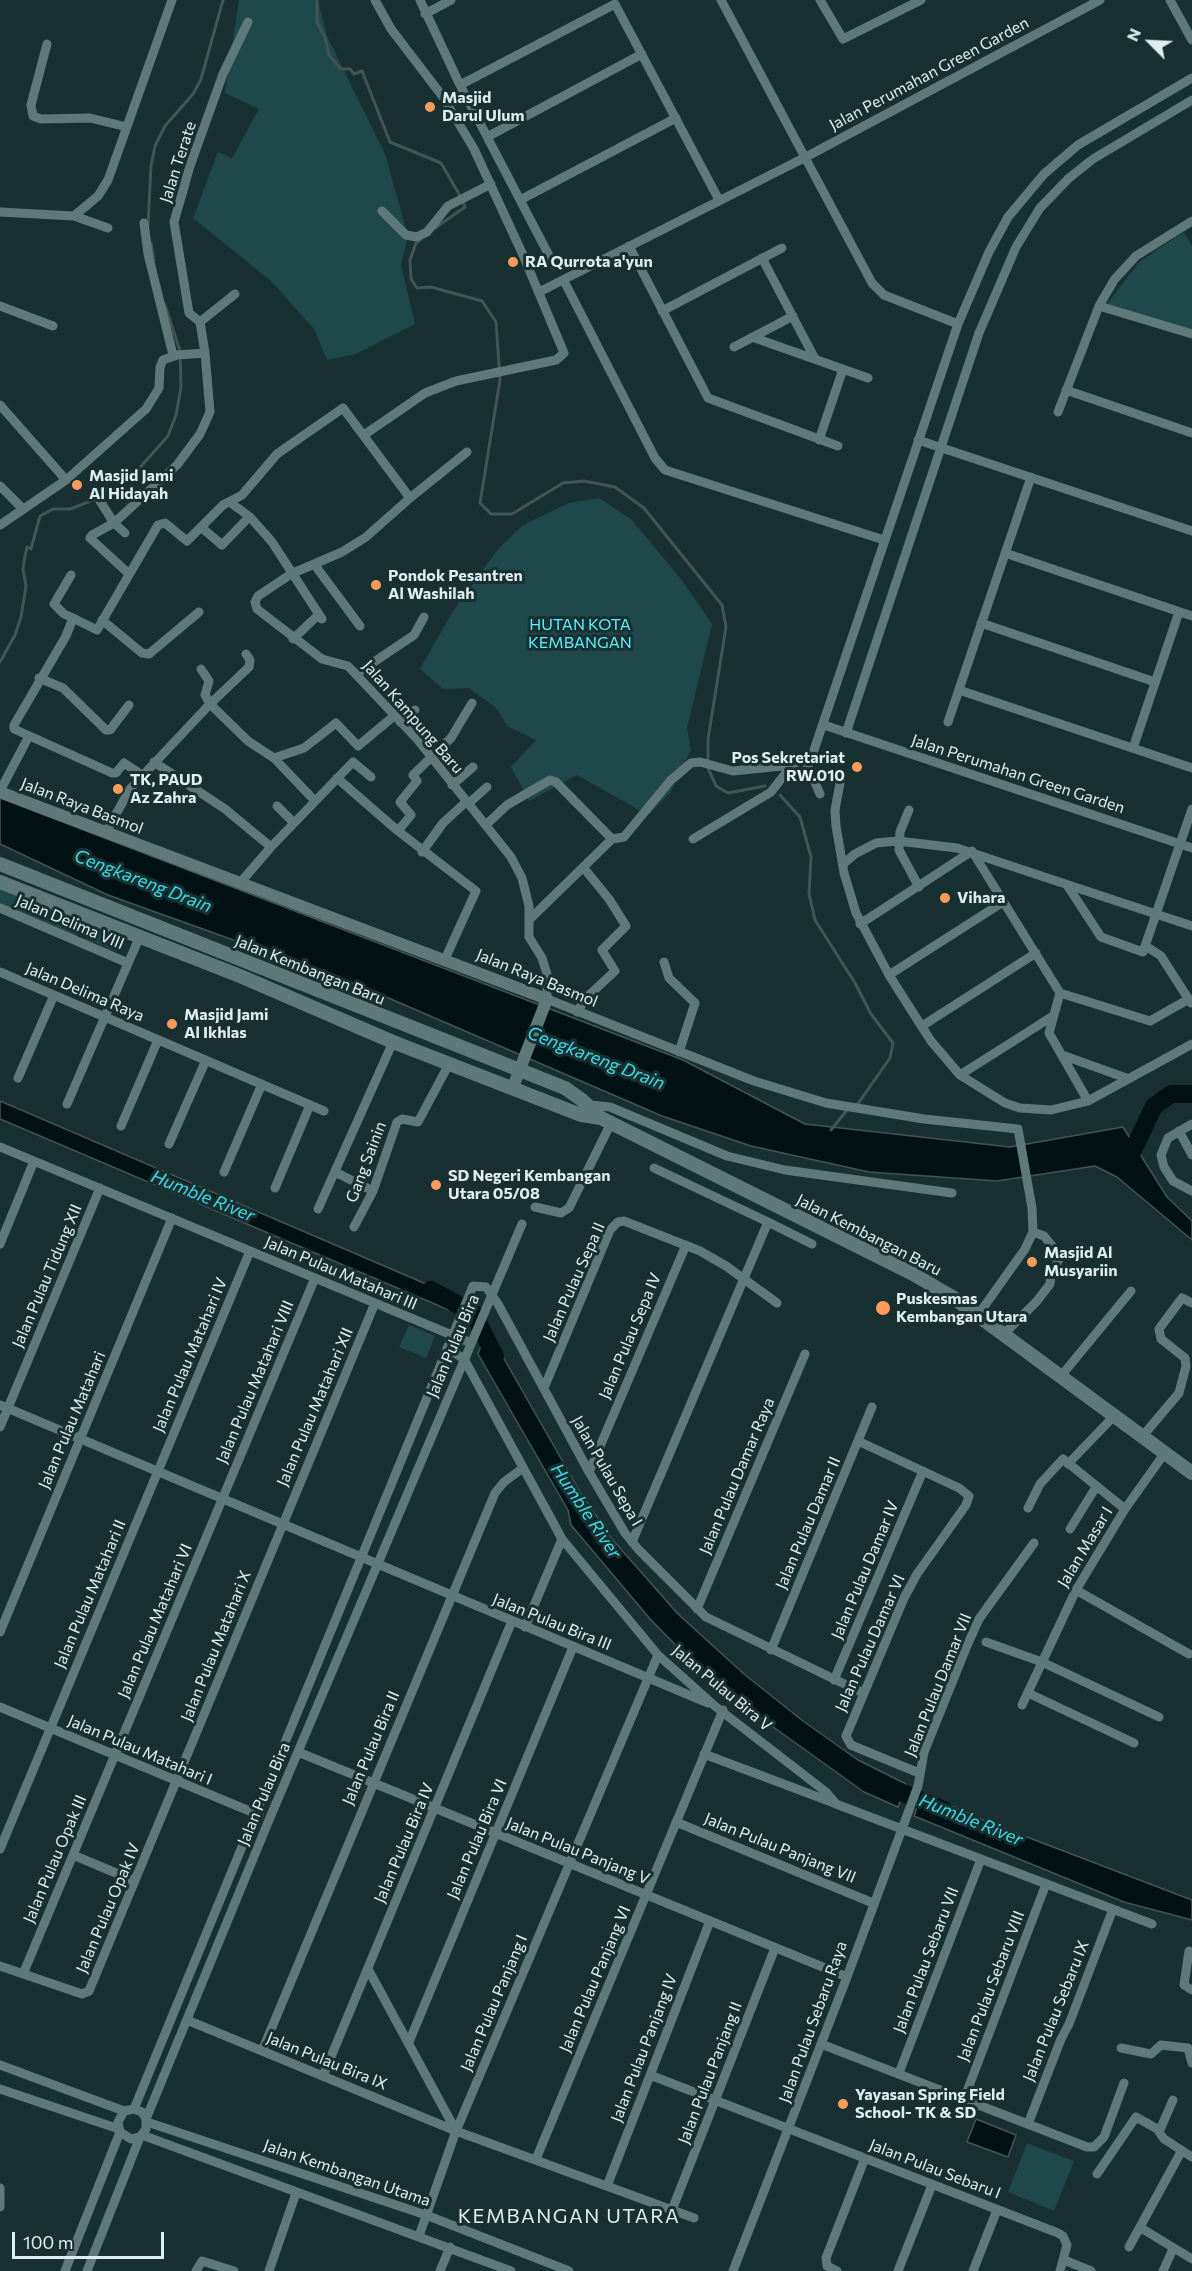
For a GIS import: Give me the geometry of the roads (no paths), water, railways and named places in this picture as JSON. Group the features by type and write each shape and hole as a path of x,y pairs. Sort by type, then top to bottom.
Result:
{"main road":[{"name":"Jalan Kembangan Baru","path":"0,864 522,1065 565,1088 606,1120 913,1274 978,1315 1192,1473"},
{"name":"Jalan Kembangan Baru","path":"0,882 140,936 449,1064 581,1115 606,1120"}],"street":[{"path":"74,216 98,196 108,180 172,0"},
{"path":"363,435 425,393 456,381 491,376 503,371 556,360 564,355 561,341 491,184 448,104 391,29 375,0"},
{"path":"420,0 460,85 554,266"},
{"path":"425,14 451,0"},
{"path":"721,0 875,287 891,298 958,324"},
{"path":"820,0 843,39 921,0"},
{"path":"898,0 903,10"},
{"name":"Jalan Perumahan Green Garden","path":"539,292 804,158 1100,0"},
{"path":"1170,0 1192,40"},
{"path":"460,85 610,4 618,7 718,200"},
{"name":"Jalan Terate","path":"128,573 90,538 114,523 177,465 204,427 210,404 205,352 200,322 189,313 174,222 190,166 223,74 248,22"},
{"path":"47,44 31,105 33,116 41,119 90,118 127,127"},
{"path":"487,137 642,54"},
{"path":"529,920 612,839 624,837 681,770 692,763 700,762 733,771 792,765 805,760 813,753 958,324 985,261 1008,217 1044,174 1078,144 1192,78"},
{"path":"448,104 465,94"},
{"path":"846,733 979,333 1016,247 1031,221 1053,195 1093,159 1192,100"},
{"path":"520,200 676,118"},
{"path":"382,211 406,235 417,237 427,232 442,212 455,202 491,184"},
{"path":"0,212 74,216 108,228"},
{"path":"144,223 153,278 175,355"},
{"path":"1058,412 1099,306 1114,280 1130,261 1190,225"},
{"path":"629,246 705,394 712,401 838,446"},
{"path":"663,311 782,248"},
{"path":"762,258 815,359"},
{"path":"564,281 655,458 665,470 884,540"},
{"path":"200,322 236,294"},
{"path":"0,306 53,326"},
{"path":"1099,306 1192,334"},
{"path":"734,347 792,316"},
{"path":"752,337 867,378"},
{"path":"0,525 66,480 118,437 146,409 159,388 161,363 175,355 205,352"},
{"path":"819,440 843,369"},
{"path":"1066,390 1192,433"},
{"path":"0,405 66,480"},
{"path":"71,575 54,604 64,614 97,630 128,573 158,525 165,523 187,541 223,505 231,503 242,495 277,454 343,408 410,498"},
{"path":"918,440 1192,531"},
{"name":"Jalan Kampung Baru","path":"467,452 366,537 342,552 294,573 258,596 255,602 257,609 293,639 322,659 348,666 431,757 487,824 488,830 511,857 522,879 529,920 529,937 542,958 547,974 546,1001"},
{"name":"Jalan Perumahan Green Garden","path":"948,722 1031,477"},
{"path":"1,491 22,508"},
{"path":"100,501 114,523 125,533"},
{"path":"231,503 250,517 294,573 319,618 293,639"},
{"path":"201,527 222,545 247,519"},
{"path":"1005,553 1192,616"},
{"path":"314,564 360,626"},
{"path":"102,620 142,652 149,654 199,612"},
{"path":"1133,748 1179,612"},
{"path":"356,674 414,635 424,617"},
{"path":"73,618 66,636 39,678 14,725 15,729 111,773 116,773 124,763 142,775"},
{"path":"981,624 1155,682"},
{"path":"106,832 130,789 142,775 249,667 250,660 246,654"},
{"path":"201,669 209,681 205,695 210,704 248,741 274,758 315,801"},
{"path":"39,678 63,688 106,730 110,730 129,705"},
{"path":"958,690 1192,768"},
{"path":"398,831 411,815 400,802 417,781 413,775 451,738 472,703"},
{"path":"358,746 397,719 415,710"},
{"path":"240,883 360,753 358,746 337,723 303,748 274,758"},
{"name":"Jalan Perumahan Green Garden","path":"824,725 1192,848"},
{"path":"0,791 29,736"},
{"path":"805,760 820,794"},
{"path":"154,762 225,809 271,847"},
{"path":"353,762 371,777"},
{"path":"693,839 770,794 792,765"},
{"path":"453,785 473,767"},
{"path":"337,778 422,852 476,891 445,959"},
{"path":"487,824 507,805 546,781 554,781 612,839"},
{"path":"840,783 835,810 843,864 860,924 922,1026 946,1061 960,1075 988,1094 1020,1108 1051,1110 1088,1101 1192,1044"},
{"path":"422,852 443,823 487,787"},
{"name":"Jalan Raya Basmol","path":"0,791 445,959 546,1001 775,1089 851,1108 993,1127 1010,1126 1018,1129 1033,1232"},
{"path":"277,806 294,823"},
{"path":"1066,884 1101,937 1140,952 1147,947 1192,809"},
{"path":"909,810 898,841 903,862 919,887"},
{"path":"843,864 865,847 876,843 898,841 972,851 1192,926"},
{"path":"860,924 972,851"},
{"path":"972,851 1060,993 1150,1022 1191,1002 1161,956 1147,947"},
{"path":"577,1012 586,998 615,971 602,950 626,926 609,899 583,867"},
{"path":"889,975 1003,902"},
{"name":"Jalan Delima VIII","path":"0,908 128,963"},
{"path":"68,1104 140,936"},
{"path":"922,1026 1036,953"},
{"path":"664,962 669,978 695,1003 679,1052"},
{"name":"Jalan Delima Raya","path":"1,974 324,1111"},
{"path":"1060,993 1049,1033 1088,1101"},
{"path":"18,1078 54,995"},
{"path":"513,1087 546,1001"},
{"path":"960,1075 1053,1016"},
{"path":"121,1126 158,1040"},
{"path":"318,1209 393,1042"},
{"path":"1062,1055 1128,1079"},
{"path":"169,1144 206,1060"},
{"name":"Gang Sainin","path":"354,1227 373,1191 397,1122 402,1119 418,1122 449,1064"},
{"path":"224,1172 262,1084"},
{"path":"275,1188 310,1105"},
{"path":"589,1105 610,1107 701,1147 739,1159 785,1170 952,1193"},
{"path":"535,1207 561,1214 569,1208 606,1120"},
{"path":"1191,1189 1173,1181 1164,1167 1161,1155 1165,1142 1192,1124"},
{"path":"1179,1131 1192,1155"},
{"name":"Jalan Pulau Matahari III","path":"0,1147 471,1343"},
{"path":"0,1244 34,1161"},
{"path":"654,1168 812,1244"},
{"path":"334,1172 373,1191"},
{"name":"Jalan Pulau Tidung XII","path":"0,1427 4,1407 100,1188"},
{"name":"Jalan Pulau Matahari","path":"0,1632 172,1218"},
{"name":"Jalan Pulau Sepa II","path":"544,1388 613,1225 624,1221 714,1258 777,1303"},
{"path":"632,1542 768,1222"},
{"path":"490,1299 522,1224"},
{"path":"978,1315 1025,1249 1033,1232 1044,1236 1057,1252 1059,1259 1051,1275 1050,1284 1037,1301 1004,1334"},
{"name":"Jalan Pulau Sepa IV","path":"589,1472 686,1245"},
{"name":"Jalan Pulau Matahari IV","path":"158,1471 250,1251"},
{"name":"Jalan Pulau Matahari VIII","path":"223,1498 315,1278"},
{"name":"Jalan Pulau Bira","path":"129,2110 255,1814 459,1318 474,1286 482,1285 490,1299 269,1820 147,2120"},
{"path":"1061,1376 1131,1290"},
{"path":"1142,1437 1179,1393 1186,1366 1185,1358 1161,1339 1159,1329 1182,1298 1192,1303"},
{"name":"Jalan Pulau Sepa I","path":"490,1299 544,1388 589,1472 632,1542 697,1609 715,1622 863,1693"},
{"name":"Jalan Pulau Matahari XII","path":"283,1523 375,1303"},
{"name":"Jalan Pulau Bira V","path":"447,1348 464,1359 562,1539 658,1655 719,1709 826,1791 836,1804 902,1825 981,1859 1152,1924"},
{"name":"Jalan Pulau Damar Raya","path":"697,1609 805,1354"},
{"path":"4,1407 362,1556 377,1566"},
{"name":"Jalan Pulau Damar II","path":"771,1650 872,1407"},
{"path":"1068,1464 1114,1416"},
{"path":"858,1441 923,1471"},
{"name":"Jalan Masar I","path":"1022,1705 1076,1590 1125,1509 1164,1454"},
{"path":"1028,1508 1041,1484 1063,1459 1125,1509"},
{"name":"Jalan Pulau Bira II","path":"261,2051 495,1493 504,1482 523,1468"},
{"name":"Jalan Pulau Matahari II","path":"0,1849 158,1471"},
{"name":"Jalan Pulau Damar VI","path":"918,1780 847,1742 846,1736 904,1598 917,1574 966,1505 969,1496 923,1471"},
{"name":"Jalan Pulau Damar IV","path":"834,1680 923,1471"},
{"path":"1070,1529 1096,1487"},
{"name":"Jalan Pulau Matahari VI","path":"115,1755 223,1498"},
{"name":"Jalan Pulau Matahari X","path":"177,1781 283,1523"},
{"path":"525,1627 562,1539"},
{"name":"Jalan Pulau Damar VII","path":"918,1780 924,1752 972,1633 1034,1543"},
{"name":"Jalan Pulau Bira III","path":"377,1566 719,1709"},
{"path":"1076,1590 1189,1654"},
{"name":"Jalan Pulau Bira IV","path":"323,2076 512,1622"},
{"path":"986,1642 1042,1662 1159,1717"},
{"name":"Jalan Pulau Bira VI","path":"409,2042 573,1647"},
{"name":"Jalan Pulau Panjang I","path":"419,2236 456,2131 658,1655"},
{"path":"1028,1693 1134,1743"},
{"name":"Jalan Pulau Matahari I","path":"0,1707 269,1820"},
{"name":"Jalan Pulau Panjang VI","path":"536,2159 704,1754 719,1709"},
{"name":"Jalan Pulau Panjang V","path":"298,1752 847,1977"},
{"path":"704,1754 836,1804"},
{"name":"Jalan Pulau Opak III","path":"23,1974 115,1755"},
{"name":"Jalan Pulau Sebaru Raya","path":"733,2271 847,1977 918,1780"},
{"name":"Jalan Pulau Opak IV","path":"0,1966 86,1994 177,1781"},
{"name":"Jalan Pulau Panjang VII","path":"676,1822 873,1903"},
{"path":"73,1855 135,1881"},
{"name":"Jalan Pulau Sebaru VII","path":"898,2073 981,1859"},
{"name":"Jalan Pulau Sebaru VIII","path":"964,2099 1046,1884"},
{"name":"Jalan Pulau Sebaru IX","path":"1028,2124 1061,2039 1070,2024 1113,1909"},
{"name":"Jalan Pulau Panjang IV","path":"607,2186 710,1922"},
{"name":"Jalan Pulau Panjang II","path":"672,2210 775,1948"},
{"path":"1189,1951 1184,1984 1192,1990"},
{"path":"368,1969 456,2131 694,2218"},
{"name":"Jalan Pulau Bira IX","path":"186,2020 456,2131"},
{"path":"821,2044 1080,2145 1094,2147 1104,2137 1125,2083"},
{"path":"1121,2049 1151,2054 1161,2045 1188,2048 1192,2063"},
{"path":"0,2065 129,2110 142,2112 147,2120 87,2271"},
{"name":"Jalan Pulau Sebaru I","path":"650,2075 1058,2233 1066,2241 1067,2261"},
{"path":"0,2089 119,2131 131,2139 141,2136"},
{"path":"1159,2130 1173,2100"},
{"path":"65,2271 119,2131 119,2118 129,2110"},
{"path":"1097,2174 1136,2117 1159,2130 1164,2139 1192,2157"},
{"name":"Jalan Kembangan Utama","path":"147,2120 426,2215 568,2271"},
{"name":"Jalan Kembangan Utama","path":"141,2136 511,2271"},
{"path":"1129,2247 1181,2152"},
{"path":"837,2271 827,2266 826,2258 865,2158"},
{"path":"898,2271 932,2185"},
{"path":"0,2188 0,2207"},
{"path":"269,2271 296,2193"},
{"path":"973,2271 997,2210"},
{"path":"1141,2228 1192,2259"},
{"path":"440,2271 450,2247"},
{"path":"1163,2271 1173,2249"},
{"path":"196,2271 202,2261 234,2271"},
{"path":"1060,2271 1067,2261 1091,2271"}],"water":[{"name":"Cengkareng Drain","path":"0,798 683,1060 805,1124 1010,1147 1123,1127 1167,1197 1192,1221 1192,1240 1117,1177 1095,1166 997,1181 869,1172 751,1146 662,1116 356,984 108,895 0,844"},
{"path":"0,1101 454,1296 449,1310 0,1119"},
{"path":"487,1329 579,1490 611,1538 678,1614 744,1674 803,1721 858,1760 906,1784 898,1807 864,1792 716,1686 651,1620 571,1525 568,1510 478,1354"},
{"path":"923,1793 985,1821 1192,1900 1192,1920 1124,1902 914,1816"},
{"path":"976,2119 1016,2135 1008,2157 967,2142"}],"waterway":[{"path":"148,225 151,166 155,146 165,126 193,94 201,79 223,0"},
{"path":"317,0 317,22 325,37 329,55 341,69 350,69 354,74 362,71 390,142 441,163 459,194 465,207 435,228"},
{"path":"420,240 416,243 410,260 411,279 417,288 431,287 482,301 496,322 500,380 480,503 491,514 512,514 563,483 584,481 615,487 644,508 722,605 726,627 708,739 708,768 716,786 728,793 765,786"},
{"path":"151,243 154,260"},
{"path":"0,662 15,635 21,617 26,586 23,569 25,556 27,547 31,549 40,516 53,509 70,509 101,497 127,482 168,436 176,415 181,387 180,351 165,305"},
{"path":"780,795 800,817 811,857 809,894 815,920 855,983 871,1014 893,1043 890,1058 857,1105"},
{"path":"1126,1165 1154,1106 1171,1094 1192,1094"},
{"path":"831,1130 847,1110"},
{"name":"Humble River","path":"431,1290 473,1313 495,1356"},
{"name":"Humble River","path":"881,1784 944,1810"}],"place":[{"name":"Masjid Darul Ulum","path":"430,107"},
{"name":"RA Qurrota a'yun","path":"513,262"},
{"name":"Masjid Jami Al Hidayah","path":"77,485"},
{"name":"Pondok Pesantren Al Washilah","path":"376,585"},
{"name":"Pos Sekretariat RW.010","path":"857,767"},
{"name":"TK, PAUD Az Zahra","path":"118,789"},
{"name":"Vihara","path":"945,898"},
{"name":"Masjid Jami Al Ikhlas","path":"172,1024"},
{"name":"SD Negeri Kembangan Utara 05/08","path":"436,1185"},
{"name":"Masjid Al Musyariin","path":"1032,1262"},
{"name":"Puskesmas Kembangan Utara","path":"883,1308"},
{"name":"Yayasan Spring Field School- TK & SD","path":"843,2104"}],"district":[{"name":"KEMBANGAN UTARA","path":"569,2216"}],"park label":[{"name":"HUTAN KOTA KEMBANGAN","path":"580,634"}]}
